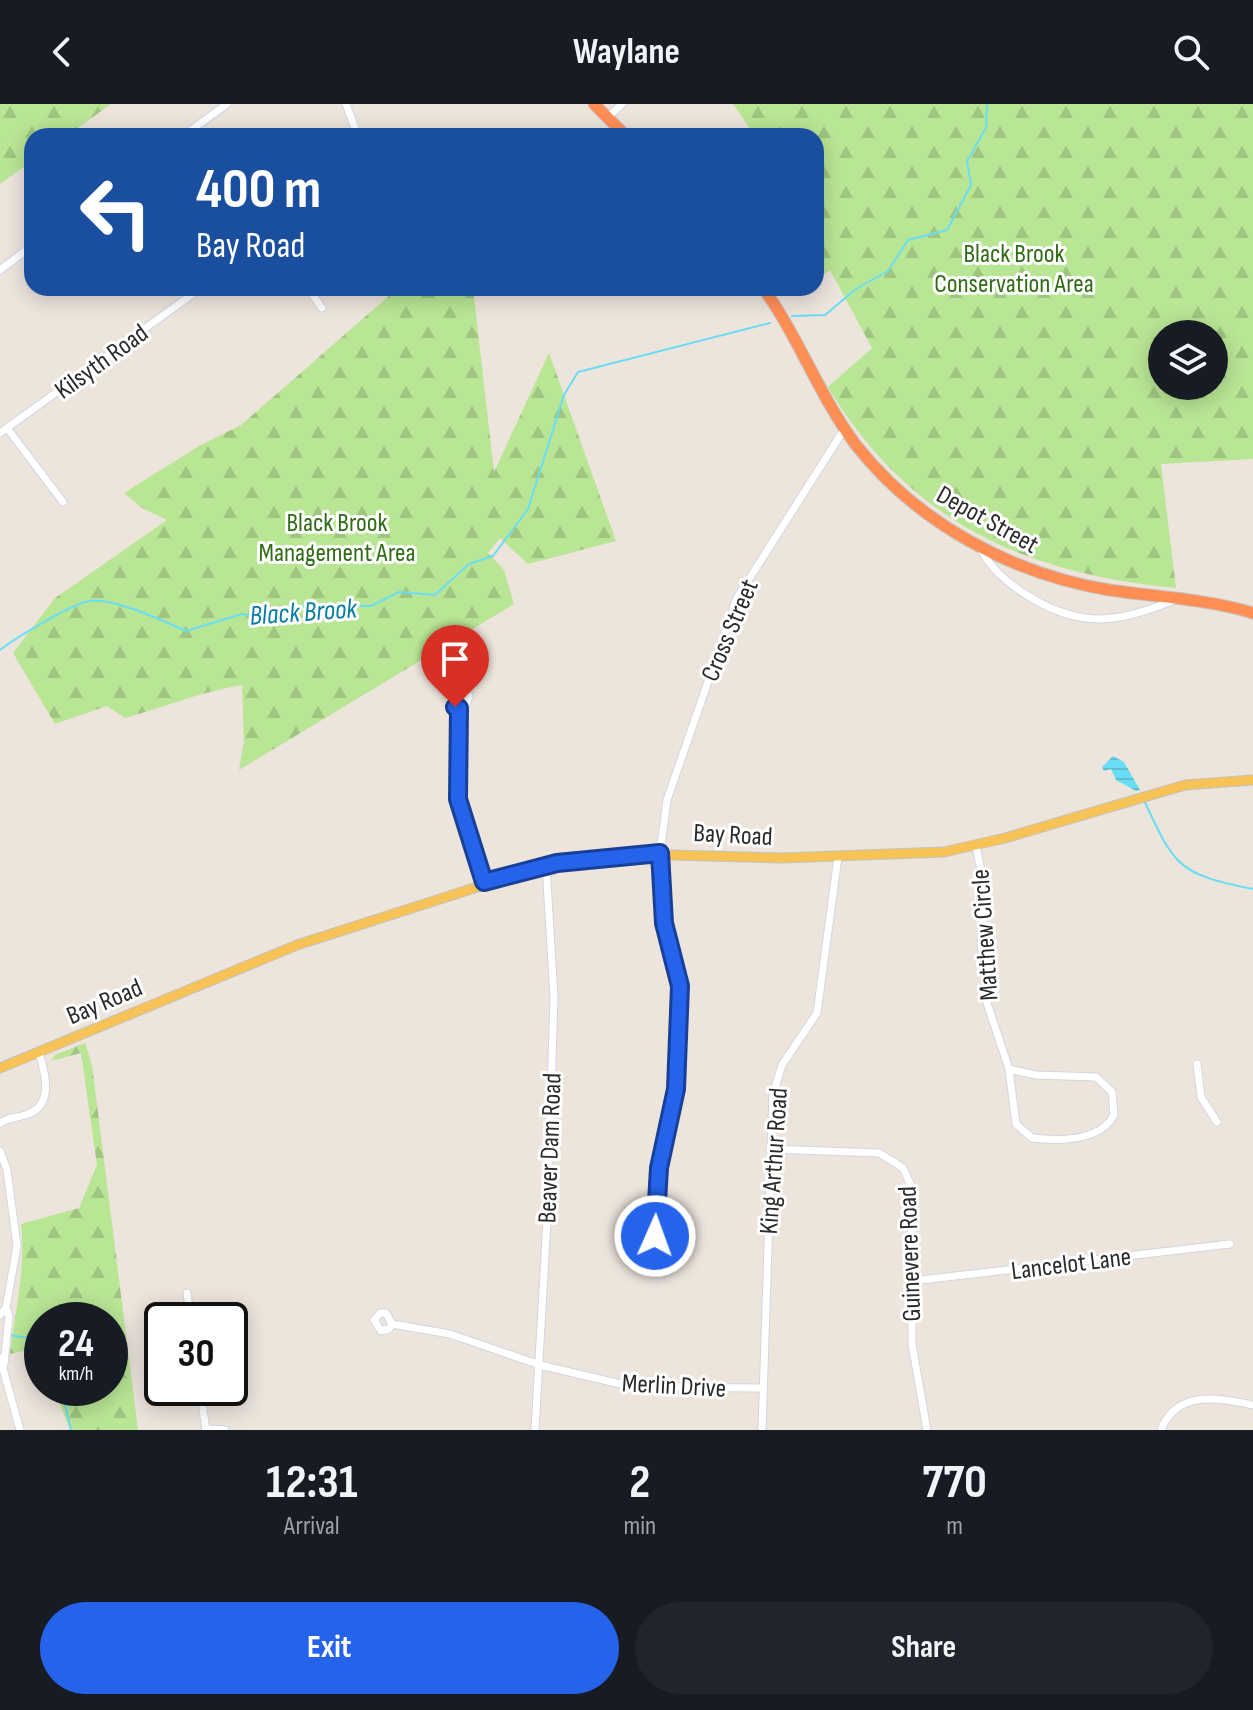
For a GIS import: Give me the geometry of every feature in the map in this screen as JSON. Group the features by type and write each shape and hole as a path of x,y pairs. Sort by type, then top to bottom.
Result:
{"highway":[{"path":"594,104 618,128"},
{"name":"Depot Street","path":"767,296 819,389 864,454 936,520 1019,565 1065,581 1253,613"}],"main road":[{"name":"Bay Road","path":"0,1068 297,945 484,882 546,865 660,853 838,857 923,854 976,846 1175,787 1211,781 1253,780"}],"street":[{"path":"194,128 227,104"},
{"path":"346,104 355,128"},
{"path":"608,117 622,104"},
{"path":"0,270 24,252"},
{"name":"Kilsyth Road","path":"4,431 190,296"},
{"path":"314,296 322,308"},
{"name":"Cross Street","path":"657,1249 658,1177 676,1089 680,986 664,923 660,853 662,823 672,781 737,598 845,428"},
{"path":"4,431 63,502"},
{"path":"979,546 991,567 1006,581 1070,618 1123,615 1177,598"},
{"path":"459,708 458,799 484,882"},
{"name":"Matthew Circle","path":"976,846 985,891 981,943 987,1003 1009,1069 1016,1124 1032,1138 1088,1136 1100,1132 1114,1115 1112,1092 1096,1077 1036,1075 1009,1069"},
{"name":"King Arthur Road","path":"762,1430 770,1149 777,1079 782,1065 813,1024 818,1008 838,857"},
{"name":"Beaver Dam Road","path":"535,1430 554,997 546,865"},
{"path":"0,1123 31,1112 41,1104 46,1080 39,1053"},
{"path":"1197,1064 1201,1097 1217,1122"},
{"name":"Guinevere Road","path":"770,1149 863,1151 886,1155 898,1163 912,1188 912,1351 927,1430"},
{"path":"0,1151 7,1170 17,1246 3,1312 8,1324 2,1361 20,1430"},
{"name":"Lancelot Lane","path":"912,1281 1230,1244"},
{"path":"187,1293 188,1302"},
{"name":"Merlin Drive","path":"392,1324 450,1334 540,1365 639,1388 763,1388"},
{"path":"1161,1430 1176,1409 1201,1397 1253,1405"},
{"path":"203,1406 206,1429 225,1430"}],"green space":[{"path":"0,104 111,104 78,128 24,128 24,167 0,184"},
{"name":"Black Brook Conservation Area","path":"733,104 1253,104 1253,459 1161,464 1176,588 1121,581 1020,553 975,532 934,506 895,473 860,434 828,387 872,348 830,270 824,274 824,128 750,128"},
{"name":"Black Brook Management Area","path":"389,296 474,296 494,472 549,353 616,541 528,564 500,538 488,553 504,570 514,604 239,770 244,740 242,685 125,718 107,706 55,724 13,653 55,598 167,520 142,508 124,493 199,446 241,425"},
{"path":"85,1043 92,1065 122,1302 24,1302 24,1351 10,1354 21,1273 21,1224 79,1208 97,1165 81,1053 51,1061 55,1055"},
{"path":"128,1351 138,1430 70,1430 61,1406 128,1406"}],"water":[{"path":"1113,756 1124,762 1140,790 1136,791 1116,780 1111,769 1104,771 1102,767"}],"waterway":[{"name":"Black Brook","path":"792,316 825,315 856,289 888,271 908,240 947,230 971,185 967,161 986,128 987,104"},
{"name":"Black Brook","path":"0,650 57,615 89,601 124,606 186,631 242,614 265,618 309,605 371,606 399,592 435,595 469,564 493,556 528,509 564,395 578,372 770,323"},
{"path":"1144,800 1164,840 1182,864 1209,878 1253,889"},
{"path":"9,1335 24,1337"},
{"path":"65,1406 71,1430"}],"route":[{"path":"455,707 459,708 459,806 484,882 557,863 660,853 664,923 678,966 680,986 676,1089 659,1168 655,1236"}]}
